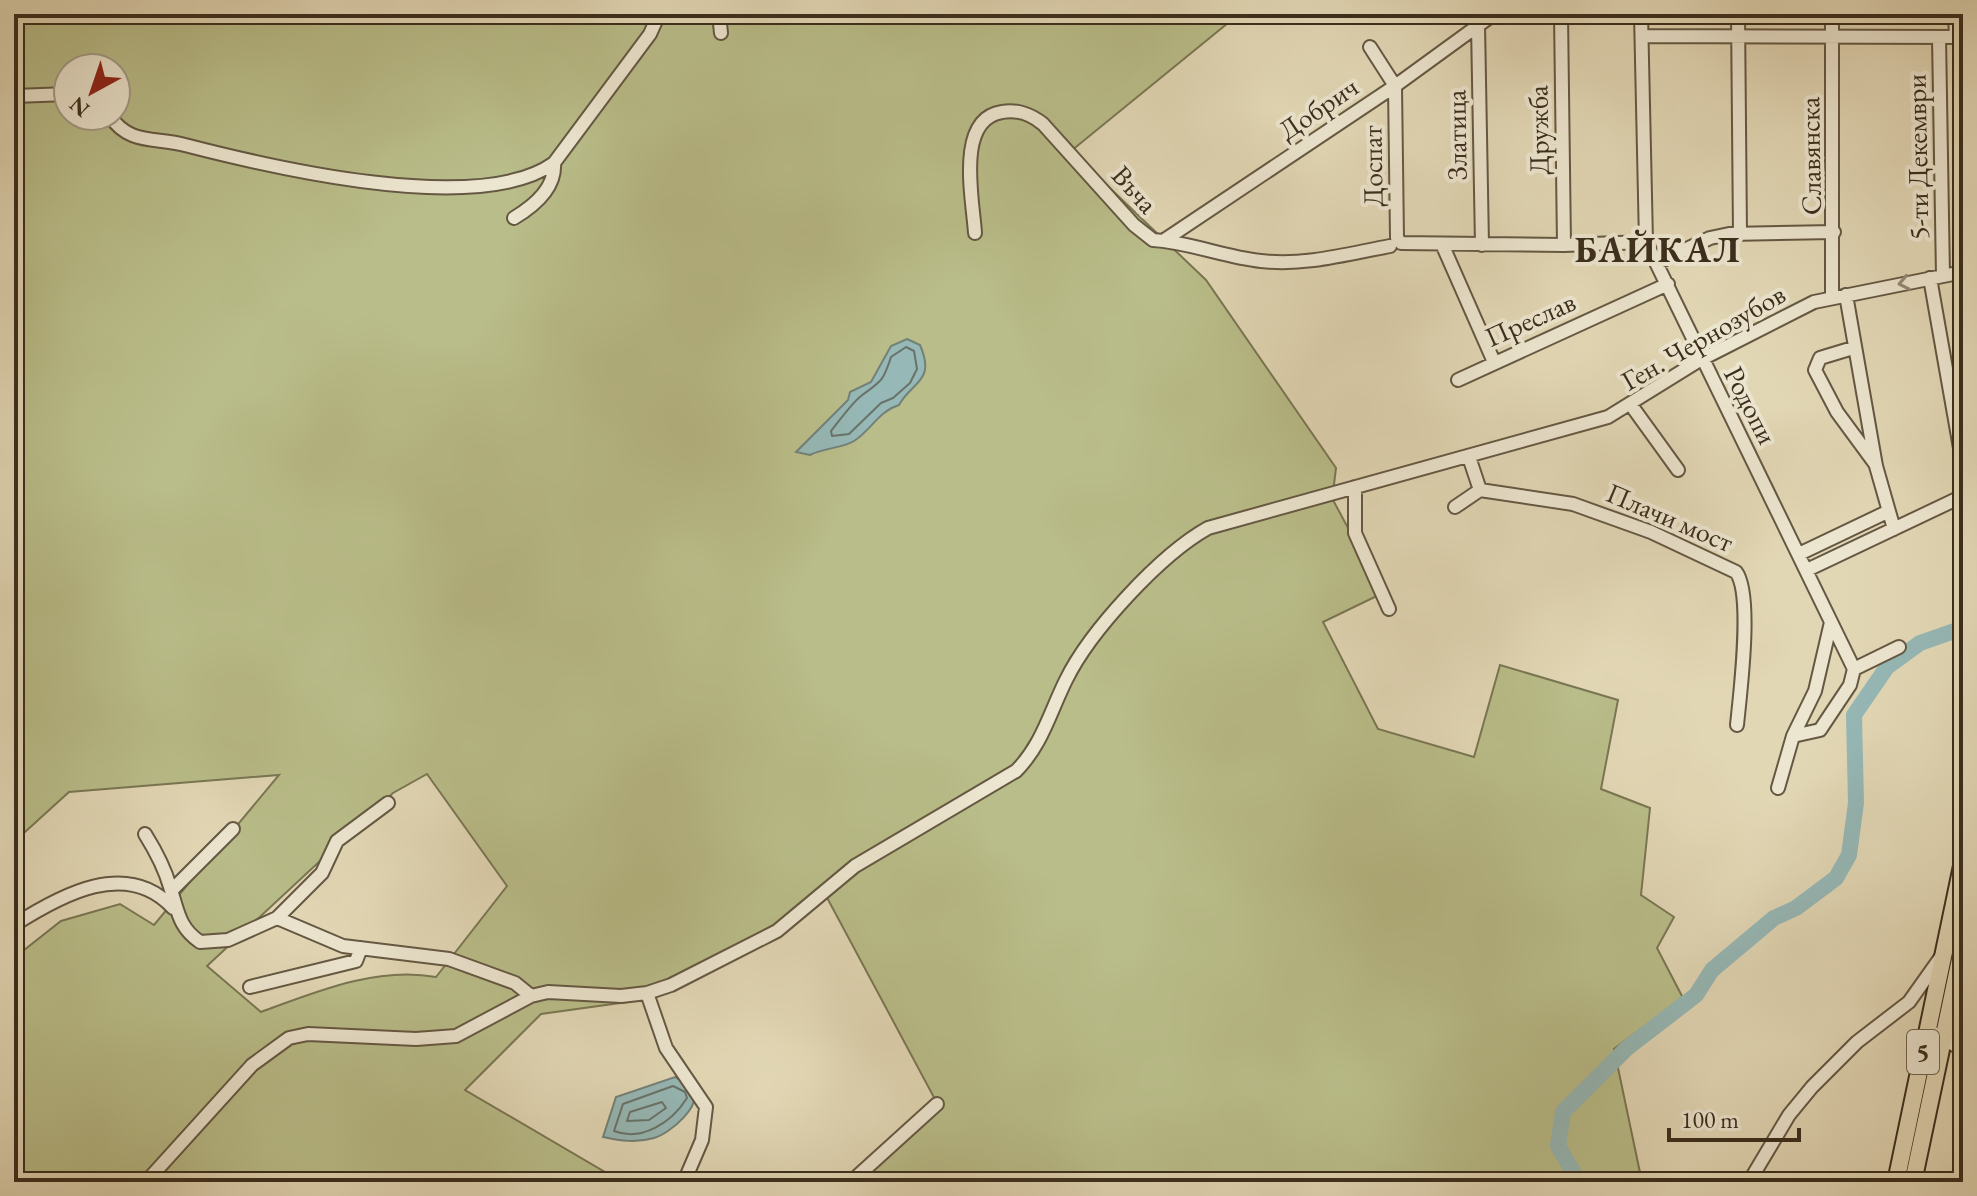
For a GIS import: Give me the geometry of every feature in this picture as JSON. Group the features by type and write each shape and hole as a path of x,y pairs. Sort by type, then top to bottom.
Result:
{"main road":[{"name":"5","path":"1896,1182 1963,861"},
{"name":"5","path":"1913,1182 1963,945"}],"street":[{"path":"123,132 136,139 183,144 243,161 378,182 472,185 529,176 554,163 650,34 659,14"},
{"path":"719,14 721,33"},
{"name":"Добрич","path":"1166,239 1395,86 1494,14"},
{"name":"Дружба","path":"1561,14 1564,245"},
{"name":"Родопи","path":"1641,14 1646,242 1668,284 1700,360 1854,669"},
{"path":"1738,14 1740,234"},
{"name":"Славянска","path":"1832,14 1834,232 1839,296 1853,348 1876,466 1894,529"},
{"path":"1642,36 1959,38 1955,14"},
{"name":"Златица","path":"1478,25 1482,245"},
{"name":"5-ти Декември","path":"1939,37 1936,277 1963,465"},
{"name":"Доспат","path":"1370,47 1395,86 1395,244"},
{"path":"14,96 52,95"},
{"name":"Въча","path":"975,233 970,161 973,135 989,117 1010,111 1028,115 1043,124 1141,232 1153,240 1166,239 1231,256 1285,263 1395,244 1646,242"},
{"path":"514,218 529,209 543,193 555,173 554,163"},
{"path":"1657,263 1710,238 1740,234 1834,232"},
{"path":"1442,244 1494,362"},
{"name":"Ген. Чернозубов","path":"647,993 706,969 777,931 855,866 1016,771 1035,748 1066,679 1087,646 1178,547 1223,522 1608,417 1700,360 1791,313 1839,296 1963,272"},
{"name":"Преслав","path":"1458,380 1668,284"},
{"path":"1853,348 1820,358 1815,370 1837,412 1876,466"},
{"path":"1631,405 1678,470"},
{"path":"1455,507 1480,490 1469,457"},
{"path":"1355,487 1355,533 1389,609"},
{"name":"Плачи мост","path":"1480,490 1573,504 1651,532 1736,572 1741,583 1745,646 1737,725"},
{"path":"1807,570 1963,496"},
{"path":"1799,554 1887,512"},
{"path":"1960,582 1963,539"},
{"path":"1778,788 1793,736 1815,691 1831,622"},
{"path":"1793,736 1820,730 1850,685 1854,669 1899,647"},
{"path":"1815,691 1839,703"},
{"path":"14,925 48,903 96,885 142,886 161,895 191,935 212,943 277,918 322,873 337,841 388,803"},
{"path":"172,890 233,829"},
{"path":"145,834 172,890 173,908"},
{"path":"277,918 331,942 449,959 515,983 531,996"},
{"path":"250,987 356,961 361,948"},
{"path":"1749,1182 1789,1115 1812,1087 1857,1042 1909,1002 1943,954"},
{"path":"146,1182 252,1065 289,1038 308,1034 416,1039 456,1036 531,996 548,992 647,993 666,1048 706,1107 702,1140 684,1182"},
{"path":"1928,1030 1963,1050"},
{"path":"851,1182 937,1104"}],"green space":[{"path":"14,14 1239,14 1071,151 1206,280 1336,468 1333,493 1250,516 1333,500 1383,593 1323,622 1378,729 1474,757 1500,665 1618,700 1601,789 1650,808 1641,895 1674,917 1657,948 1683,998 1614,1049 1642,1182 849,1182 937,1103 824,892 777,931 649,999 541,1014 465,1090 622,1182 14,1182 14,958 61,921 120,904 154,925 279,775 69,792 14,842","holes":["427,774 507,886 436,977 391,975 369,978 325,989 261,1012 207,966 393,793"]}],"water":[{"path":"907,339 920,345 925,367 920,380 899,405 849,443 810,455 796,452 848,400 850,392 871,382 891,346"},
{"path":"675,1077 691,1087 694,1094 690,1110 676,1125 648,1140 603,1137 616,1097"}],"waterway":[{"path":"1579,1182 1558,1146 1563,1112 1626,1049 1696,995 1712,970 1774,918 1796,908 1836,878 1849,855 1856,803 1854,715 1887,667 1920,643 1963,628"}],"district":[{"name":"БАЙКАЛ","path":"1658,249"}]}
